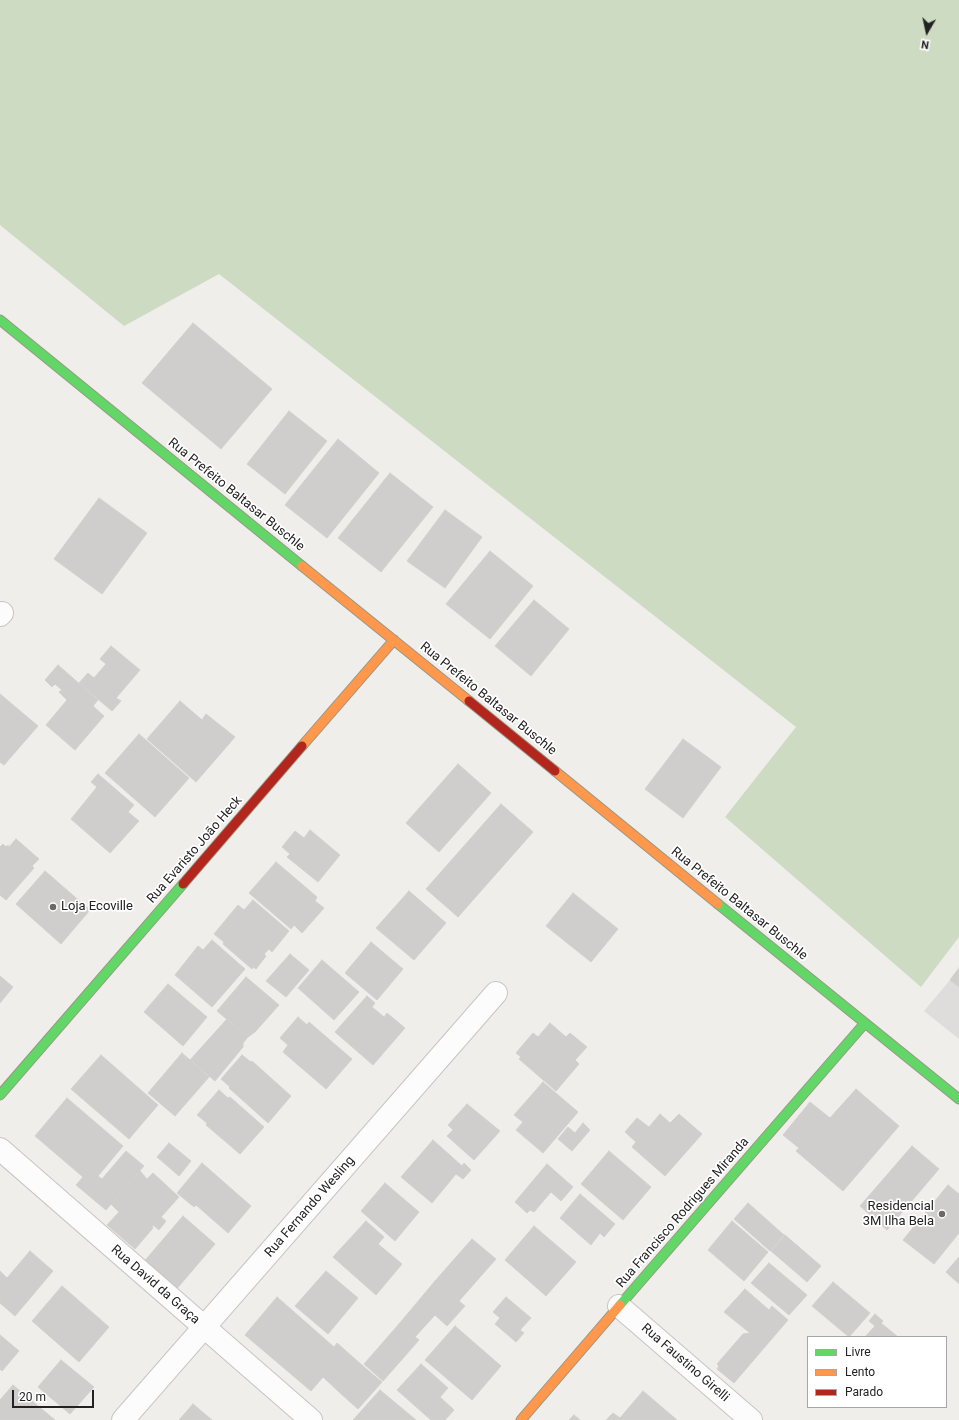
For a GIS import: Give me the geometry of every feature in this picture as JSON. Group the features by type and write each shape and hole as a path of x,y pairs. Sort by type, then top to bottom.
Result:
{"main road":[{"name":"Rua Prefeito Baltasar Buschle","path":"0,320 959,1099"},
{"name":"Rua Evaristo João Heck","path":"0,1095 394,640"},
{"name":"Rua Francisco Rodrigues Miranda","path":"521,1420 865,1023"}],"street":[{"name":"Rua Fernando Wesling","path":"123,1420 496,993"},
{"name":"Rua David da Graça","path":"0,1149 311,1420"},
{"name":"Rua Faustino Girelli","path":"619,1306 751,1420"}],"green space":[{"path":"0,0 959,0 959,937 921,987 725,817 796,727 219,274 124,326 0,225"}],"shaded area":[{"path":"950,980 959,987 959,1039 924,1011"}],"building":[{"path":"193,323 272,389 221,449 142,383"},
{"path":"289,411 327,441 285,494 247,464"},
{"path":"338,439 379,473 327,538 285,505"},
{"path":"390,473 433,507 381,572 338,538"},
{"path":"99,498 147,533 102,594 54,559"},
{"path":"445,510 482,537 445,588 407,561"},
{"path":"490,551 533,586 490,639 446,604"},
{"path":"534,600 569,629 531,676 495,646"},
{"path":"111,646 140,670 116,698 121,701 112,711 79,683 88,673 94,678 106,664 100,659"},
{"path":"58,665 98,700 93,706 104,716 75,750 46,725 67,700 59,692 62,690 55,684 52,687 45,680"},
{"path":"0,694 38,726 4,765 0,762"},
{"path":"180,701 202,720 206,714 235,737 196,782 147,739"},
{"path":"139,734 189,778 155,817 105,773"},
{"path":"683,739 721,767 683,818 645,789"},
{"path":"458,764 491,793 439,852 406,823"},
{"path":"98,774 134,805 128,812 139,821 110,853 71,819 97,787 91,782"},
{"path":"501,804 533,832 458,917 426,889"},
{"path":"310,830 340,855 318,882 287,857 290,854 282,847 295,831 304,838"},
{"path":"16,839 39,859 32,866 34,868 6,900 0,895 0,847 3,844 6,847 8,845 9,847"},
{"path":"276,862 317,897 315,901 324,908 302,933 294,925 291,929 249,893"},
{"name":"Loja Ecoville","path":"45,871 90,910 61,944 16,904"},
{"path":"409,891 446,923 414,960 376,928"},
{"path":"573,893 618,929 591,962 546,926"},
{"path":"253,900 289,931 272,952 269,949 264,954 266,956 256,969 253,967 252,969 223,944 224,942 214,934 238,905 244,910"},
{"path":"212,940 245,969 212,1007 175,975 198,946 203,950"},
{"path":"371,942 403,969 377,1000 345,973"},
{"path":"290,954 309,970 286,997 266,981"},
{"path":"322,960 359,992 334,1020 298,988"},
{"path":"959,968 959,987 950,980"},
{"path":"0,976 13,987 0,1003"},
{"path":"246,977 279,1005 255,1032 248,1037 217,1011"},
{"path":"168,984 207,1017 183,1046 144,1012"},
{"path":"367,996 375,1003 372,1007 384,1017 387,1013 405,1028 373,1065 335,1032"},
{"path":"298,1017 307,1025 309,1022 352,1059 326,1089 283,1052 288,1045 280,1038"},
{"path":"227,1019 248,1037 243,1043 243,1047 215,1081 190,1060"},
{"path":"550,1023 566,1037 570,1033 587,1047 575,1060 579,1064 556,1091 519,1059 521,1057 516,1053 533,1033 538,1037"},
{"path":"182,1053 209,1077 175,1116 148,1093"},
{"path":"101,1055 158,1105 129,1139 71,1089"},
{"path":"242,1055 251,1062 252,1061 291,1096 268,1123 221,1079"},
{"path":"543,1082 578,1112 543,1153 516,1130 523,1122 514,1115"},
{"path":"856,1089 899,1126 843,1191 796,1151 799,1148 783,1135 810,1102 830,1118"},
{"path":"219,1090 228,1098 230,1097 264,1127 240,1154 206,1125 207,1123 197,1115"},
{"path":"67,1098 123,1146 98,1176 102,1179 126,1151 144,1166 106,1210 76,1185 83,1177 35,1136"},
{"path":"467,1104 500,1131 474,1160 447,1136 453,1130 448,1125"},
{"path":"660,1114 670,1123 679,1114 702,1134 665,1176 632,1147 636,1142 625,1132 637,1118 649,1127"},
{"path":"583,1123 590,1130 572,1151 558,1139 568,1127 575,1133"},
{"path":"433,1140 462,1166 464,1163 471,1170 463,1179 456,1174 432,1203 401,1177"},
{"path":"169,1143 191,1161 179,1176 157,1157"},
{"path":"912,1146 939,1169 887,1230 860,1206"},
{"path":"609,1151 651,1187 623,1220 581,1184"},
{"path":"202,1163 251,1206 228,1233 196,1205 194,1207 177,1193"},
{"path":"547,1164 573,1187 561,1201 551,1192 534,1212 530,1210 527,1213 515,1202"},
{"path":"140,1171 147,1179 153,1173 179,1197 161,1217 166,1221 159,1230 153,1225 153,1228 135,1249 107,1225 119,1212 111,1204"},
{"path":"385,1183 419,1212 395,1241 361,1211"},
{"name":"Residencial 3M Ilha Bela","path":"948,1185 959,1194 959,1233 934,1264 903,1240"},
{"path":"580,1194 615,1224 604,1237 600,1233 591,1245 560,1218"},
{"path":"748,1203 784,1235 770,1251 734,1219"},
{"path":"183,1216 215,1244 174,1292 142,1264"},
{"path":"366,1221 384,1237 378,1244 402,1264 376,1295 333,1257"},
{"path":"732,1221 768,1252 744,1281 708,1250"},
{"path":"534,1226 576,1262 546,1296 505,1260"},
{"path":"785,1235 821,1266 807,1282 771,1251"},
{"path":"472,1239 496,1259 459,1301 435,1281"},
{"path":"30,1251 53,1271 15,1316 0,1303 0,1271 7,1278"},
{"path":"959,1257 959,1284 946,1272"},
{"path":"769,1263 807,1295 789,1315 751,1283"},
{"path":"326,1271 358,1298 328,1334 295,1306"},
{"path":"435,1281 465,1306 447,1326 435,1315 415,1337 399,1324"},
{"path":"833,1282 870,1313 850,1336 848,1336 812,1306"},
{"path":"62,1286 109,1327 79,1362 32,1321"},
{"path":"745,1289 769,1310 772,1306 788,1320 734,1383 717,1369 719,1366 717,1364 743,1334 750,1333 724,1312"},
{"path":"277,1297 334,1347 337,1343 363,1366 339,1392 323,1377 311,1391 245,1335"},
{"path":"506,1297 531,1318 520,1330 524,1333 516,1342 495,1324 500,1318 493,1312"},
{"path":"875,1314 883,1321 881,1323 897,1336 866,1336 875,1326 869,1321"},
{"path":"399,1324 419,1340 383,1381 364,1364"},
{"path":"455,1326 501,1366 472,1400 425,1360"},
{"path":"0,1335 19,1351 2,1371 0,1369"},
{"path":"61,1360 94,1387 70,1414 38,1387"},
{"path":"421,1364 448,1388 440,1397 454,1410 445,1420 431,1420 397,1390"},
{"path":"363,1366 382,1382 358,1409 339,1392"},
{"path":"13,1385 55,1420 0,1420 0,1400"},
{"path":"380,1390 416,1420 353,1420"},
{"path":"643,1391 677,1420 606,1420 613,1413 620,1418"},
{"path":"193,1404 212,1420 179,1420"},
{"path":"574,1415 580,1420 569,1420"}],"traffic: fast":[{"path":"0,320 302,566"},
{"path":"0,1095 183,884"},
{"path":"718,904 959,1099"},
{"path":"620,1305 865,1023"}],"traffic: slow":[{"path":"302,566 469,701"},
{"path":"302,746 394,640"},
{"path":"555,771 718,904"},
{"path":"521,1420 620,1305"}],"traffic: jam":[{"path":"469,701 555,771"},
{"path":"183,884 302,746"}],"place":[{"name":"Loja Ecoville","path":"53,907"},
{"name":"Residencial 3M Ilha Bela","path":"942,1214"}]}
